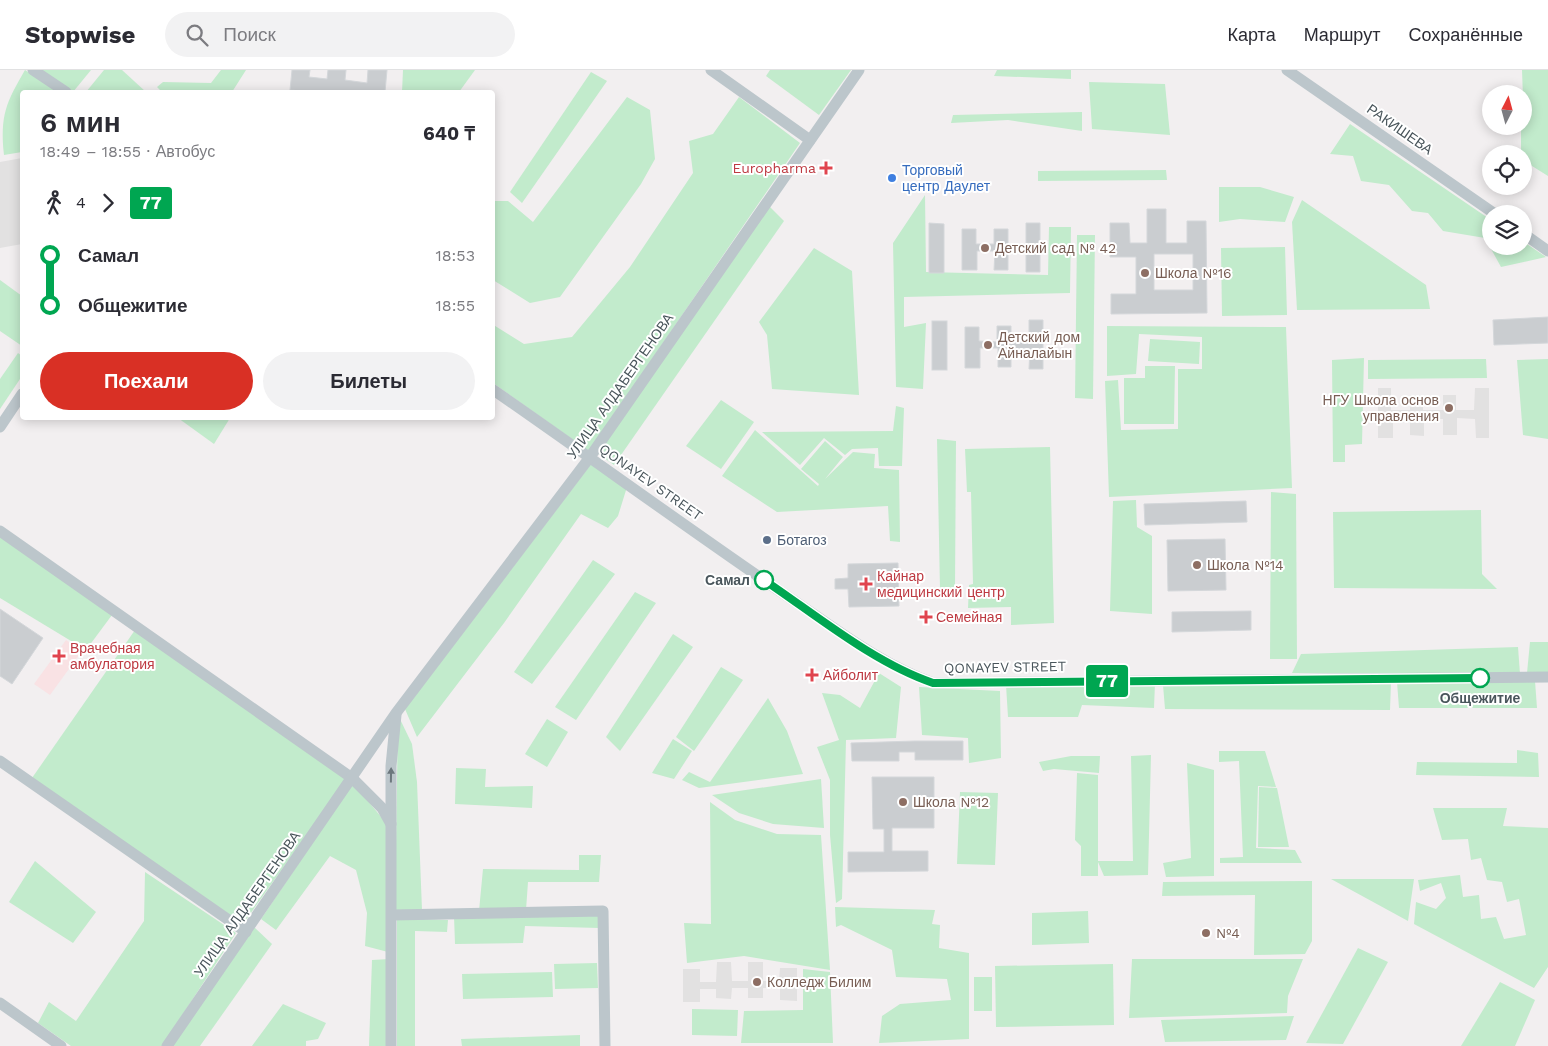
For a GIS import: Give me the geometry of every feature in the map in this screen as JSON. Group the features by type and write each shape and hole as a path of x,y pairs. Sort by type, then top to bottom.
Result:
{"street":[{"path":"33,70 63,90"},
{"path":"711,70 810,140"},
{"name":"УЛИЦА АЛДАБЕРГЕНОВА","path":"167,1046 396,713 590,457 859,70"},
{"name":"РАКИШЕВА","path":"1287,70 1482,205"},
{"path":"1532,240 1548,251"},
{"name":"QONAYEV STREET","path":"495,392 738,562 865,648 910,675 933,683 1548,677"},
{"path":"0,427 20,397"},
{"path":"0,531 352,778 382,808 391,824"},
{"path":"391,1046 391,766 396,713"},
{"path":"0,761 246,932"},
{"path":"392,915 602,911 605,1046"},
{"path":"0,1003 61,1046"}],"shaded area":[{"path":"20,158 20,244 0,248 0,162"},
{"path":"1378,388 1391,388 1391,410 1410,410 1410,395 1423,395 1423,410 1443,410 1443,395 1456,395 1456,410 1474,410 1475,388 1489,388 1489,438 1476,438 1475,419 1457,418 1457,435 1443,435 1443,419 1424,419 1424,436 1410,435 1410,419 1393,419 1393,438 1378,438"},
{"path":"66,640 82,651 50,695 34,684"},
{"name":"Колледж Билим","path":"717,962 731,962 732,981 748,981 748,962 763,962 763,981 779,981 780,968 797,968 797,1001 780,1000 780,988 763,988 763,998 748,998 748,988 732,988 731,999 716,998 716,989 700,989 700,1002 683,1002 683,969 700,969 700,982 716,982"}],"green space":[{"path":"25,70 56,90 20,90 20,152 4,155 4,119 13,92"},
{"path":"42,70 91,70 75,90 70,90"},
{"path":"104,70 122,70 144,90 88,90"},
{"path":"221,70 246,70 233,90 160,90 157,87 163,82 211,83"},
{"path":"403,70 475,70 460,90 402,90"},
{"path":"770,70 851,70 819,115 766,76"},
{"path":"997,70 1071,70 1071,79 994,76"},
{"path":"1522,70 1548,70 1548,176 1532,166 1532,145 1521,145 1521,135 1532,135 1532,85 1523,85"},
{"path":"591,72 607,81 522,203 510,192"},
{"path":"1089,82 1165,84 1170,135 1092,129"},
{"path":"627,97 650,110 655,159 641,184 560,297 530,303 495,281 495,201 508,201 533,222"},
{"path":"739,97 800,143 589,451 495,384 495,326 524,344 572,337 630,267 693,173 689,141 713,134"},
{"path":"1082,112 1082,131 1008,120 951,123 953,115"},
{"path":"1350,124 1482,214 1482,238 1443,231 1428,213 1412,211 1389,185 1361,181 1353,156 1330,154"},
{"path":"1166,170 1167,180 1038,181 1038,171"},
{"path":"1219,187 1260,187 1294,197 1285,222 1240,219 1219,222"},
{"path":"925,195 926,272 1048,275 1049,227 1071,227 1070,293 904,297 904,327 926,323 923,389 896,387 893,243"},
{"path":"1302,200 1426,285 1430,309 1297,310 1292,222"},
{"path":"769,206 784,221 614,465 597,453"},
{"path":"1077,235 1095,235 1093,399 1075,398"},
{"path":"1285,247 1287,315 1222,316 1221,248"},
{"path":"1532,247 1546,257 1501,267 1494,255 1532,255"},
{"path":"814,248 852,271 859,395 772,389 767,335 759,322"},
{"path":"0,280 20,295 20,345 0,331"},
{"path":"1107,326 1286,327 1292,488 1109,497 1105,381 1118,380 1121,430 1178,429 1178,369 1202,369 1202,337 1139,334 1136,374 1107,376"},
{"path":"1150,339 1200,342 1199,364 1148,361"},
{"path":"18,353 20,354 20,379 0,409 0,379"},
{"path":"1364,358 1362,444 1345,445 1345,462 1333,462 1332,360"},
{"path":"1486,359 1487,378 1368,379 1368,360"},
{"path":"1548,359 1548,439 1523,435 1517,360"},
{"path":"1145,366 1175,366 1174,424 1124,424 1124,378 1145,378"},
{"path":"721,400 754,422 721,469 686,446"},
{"path":"896,406 904,408 902,466 879,466 878,448 852,449 845,455 824,438 800,465 762,432 893,431"},
{"path":"181,420 229,420 214,444"},
{"path":"755,430 818,486 819,484 801,469 825,441 843,457 825,479 853,452 875,454 874,468 899,470 900,542 890,541 888,506 777,512 722,476"},
{"path":"937,439 956,441 955,588 940,589"},
{"path":"1050,447 1054,623 1011,625 1011,607 968,608 969,585 973,584 971,492 967,492 965,449"},
{"path":"591,464 627,487 618,516 608,528 581,514 504,623 417,737 405,709"},
{"path":"1271,492 1296,494 1297,659 1270,659"},
{"path":"1136,500 1137,527 1152,536 1152,614 1110,611 1113,501"},
{"path":"1481,510 1482,574 1497,589 1334,588 1333,512"},
{"path":"0,535 112,615 86,650 0,598"},
{"path":"593,560 615,574 532,684 514,672"},
{"path":"635,592 656,603 576,720 555,707"},
{"path":"135,630 347,778 243,924 32,778"},
{"path":"673,634 693,647 620,751 606,737"},
{"path":"1530,642 1548,642 1548,673 1527,673"},
{"path":"1518,647 1520,674 1292,673 1301,654"},
{"path":"721,667 743,680 694,751 676,737"},
{"path":"879,673 901,687 896,738 846,740 842,899 836,903 830,835 830,780 817,747 839,740 822,693 840,695 860,708"},
{"path":"1535,681 1537,708 1399,708 1397,682"},
{"path":"1391,682 1390,710 1165,709 1163,685"},
{"path":"1155,683 1154,708 1082,705 1078,717 1008,717 1006,685"},
{"path":"919,687 1000,691 1001,758 969,763 968,738 922,735"},
{"path":"768,698 787,731 803,774 699,788 682,780 689,772 710,782"},
{"path":"398,715 412,744 417,782 422,910 395,911"},
{"path":"547,719 568,732 547,767 525,754"},
{"path":"673,739 692,751 674,779 652,773"},
{"path":"1517,750 1538,753 1539,777 1416,775 1417,762 1517,763"},
{"path":"1219,751 1265,751 1276,787 1258,786 1256,848 1295,850 1302,863 1220,863 1220,858 1243,857 1239,761 1219,762"},
{"path":"1151,755 1148,875 1104,876 1098,862 1098,876 1081,876 1081,846 1075,840 1077,773 1098,775 1098,861 1133,861 1131,756"},
{"path":"1071,756 1100,756 1099,773 1054,769 1043,771 1039,762"},
{"path":"1187,763 1214,770 1214,876 1166,877 1163,863 1191,858"},
{"path":"456,768 486,769 485,787 533,786 532,808 455,804"},
{"path":"821,779 824,828 773,824 739,813 712,795"},
{"path":"353,783 387,824 388,952 365,946 367,913 356,870 330,856 276,930 261,919"},
{"path":"1259,787 1277,788 1289,847 1258,847"},
{"path":"960,792 998,793 995,865 957,864"},
{"path":"710,802 735,820 777,834 821,835 830,970 744,956 687,963 684,923 711,924"},
{"path":"1433,808 1507,808 1503,826 1548,828 1548,967 1534,988 1414,924 1416,902 1436,909 1446,898 1441,883 1420,891 1418,880 1460,875 1463,897 1479,895 1481,919 1496,917 1504,939 1526,935 1519,899 1507,902 1502,882 1487,880 1481,858 1471,860 1468,839 1442,840"},
{"path":"579,855 601,855 599,882 528,882 526,910 479,911 483,869 579,870"},
{"path":"35,861 96,912 73,943 9,902"},
{"path":"145,872 236,933 162,1046 71,1046 38,1023 49,1002 76,1021 144,921"},
{"path":"1331,879 1414,879 1408,921"},
{"path":"1312,881 1312,941 1305,954 1254,955 1255,895 1162,896 1163,882"},
{"path":"835,907 935,910 932,924 940,925 939,948 969,953 969,1039 879,1043 882,1016 900,1004 951,1000 947,979 896,977 892,950 841,925 836,927"},
{"path":"1088,911 1089,943 1032,945 1032,913"},
{"path":"599,914 599,928 525,926 523,943 455,944 454,916"},
{"path":"397,918 448,920 447,932 415,931 415,1046 397,1046"},
{"path":"254,927 272,944 200,1046 172,1046"},
{"path":"1358,948 1388,962 1343,1044 1306,1043"},
{"path":"390,959 390,1046 369,1046 372,960"},
{"path":"1132,959 1303,959 1288,996 1287,1013 1129,1018"},
{"path":"597,963 598,988 555,989 554,964"},
{"path":"1113,964 1114,1025 996,1027 995,966"},
{"path":"803,969 830,972 833,1043 741,1043 744,1011 803,1010"},
{"path":"552,972 553,997 463,999 462,974"},
{"path":"974,977 992,977 992,1011 974,1011"},
{"path":"1500,982 1535,1000 1515,1046 1461,1046"},
{"path":"283,1004 326,1023 318,1039 306,1041 306,1046 252,1046"},
{"path":"692,1009 738,1010 737,1036 692,1035"},
{"path":"1294,1016 1286,1040 1165,1042 1161,1020"},
{"path":"580,1035 580,1046 462,1046 461,1039"}],"building":[{"path":"292,70 310,70 309,77 327,79 328,70 346,70 345,80 367,83 368,70 387,70 385,90 290,90"},
{"name":"Школа №16","path":"1147,209 1166,209 1166,243 1187,243 1187,221 1206,221 1207,313 1111,314 1111,294 1136,294 1136,257 1110,257 1110,223 1129,223 1130,243 1147,243","holes":["1154,254 1193,254 1193,290 1154,290"]},
{"path":"929,223 944,224 944,273 929,273"},
{"name":"Детский сад № 42","path":"1026,223 1040,223 1040,272 1026,272 1026,251 1008,251 1008,270 994,270 995,251 977,251 977,270 962,270 962,229 976,229 976,244 994,244 994,229 1008,229 1008,244 1026,244"},
{"path":"1548,317 1548,343 1494,345 1493,320"},
{"name":"Детский дом Айналайын","path":"1029,320 1043,320 1043,369 1029,369 1030,349 1011,349 1011,367 998,367 998,348 980,348 980,368 965,368 965,327 979,327 979,341 997,342 997,326 1011,326 1011,341 1029,342"},
{"path":"932,321 947,321 947,370 932,370"},
{"path":"1246,501 1247,522 1145,525 1144,504"},
{"path":"1225,539 1226,590 1168,591 1167,540"},
{"name":"Кайнар медицинский центр","path":"898,563 899,606 849,607 848,589 835,589 835,579 848,578 848,564"},
{"path":"0,609 43,638 12,684 0,676"},
{"path":"1251,611 1251,630 1172,632 1172,612"},
{"path":"963,741 963,760 915,760 915,752 899,752 899,761 852,761 851,743"},
{"name":"Школа №12","path":"872,777 934,777 934,828 892,828 892,851 928,851 928,871 848,872 848,852 884,852 884,829 873,829"}],"bus line":[{"name":"77","path":"764,580 865,648 910,675 933,683 1480,678"}],"place":[{"name":"Europharma","path":"826,168"},
{"name":"Торговый центр Даулет","path":"892,178"},
{"name":"Детский сад № 42","path":"985,248"},
{"name":"Школа №16","path":"1145,273"},
{"name":"Детский дом Айналайын","path":"988,345"},
{"name":"НГУ Школа основ управления","path":"1449,408"},
{"name":"Ботагоз","path":"767,540"},
{"name":"Школа №14","path":"1197,565"},
{"name":"Самал","path":"764,580"},
{"name":"Кайнар медицинский центр","path":"866,584"},
{"name":"Семейная","path":"926,617"},
{"name":"Врачебная амбулатория","path":"59,656"},
{"name":"Айболит","path":"812,675"},
{"name":"Общежитие","path":"1480,678"},
{"name":"Школа №12","path":"903,802"},
{"name":"№4","path":"1206,933"},
{"name":"Колледж Билим","path":"757,982"}]}
